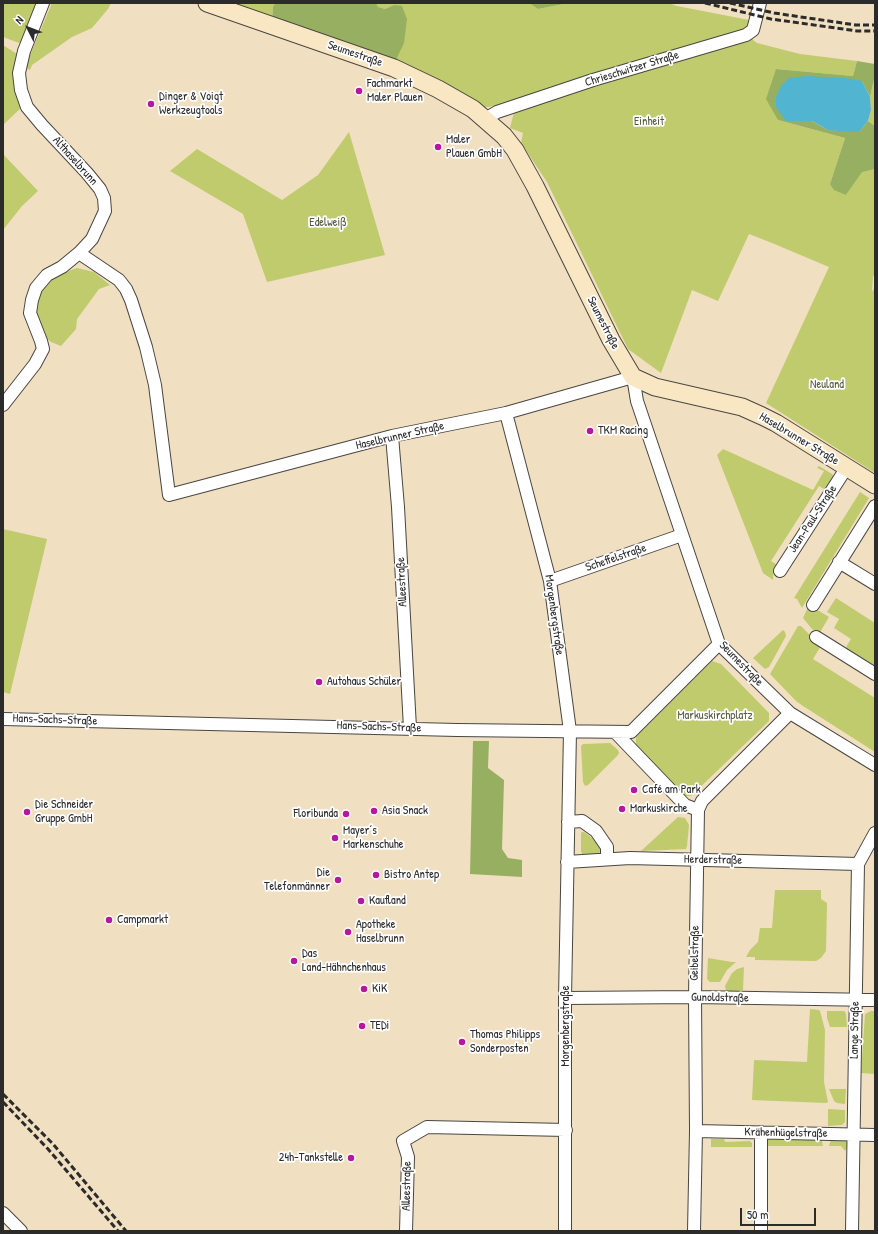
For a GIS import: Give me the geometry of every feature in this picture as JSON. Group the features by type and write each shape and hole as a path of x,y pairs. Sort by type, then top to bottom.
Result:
{"street":[{"name":"Althaselbrunn","path":"3,406 34,364 43,349 30,313 36,288 47,275 80,253 92,239 105,211 104,198 100,189 87,172 42,126 27,107 21,90 19,74 24,51 43,3"},
{"name":"Seumestraße","path":"207,3 394,68 438,89 472,109 504,136 515,150 535,186 611,340 633,377 637,401 719,644 790,713 875,765"},
{"name":"Chrieschwitzer Straße","path":"485,120 497,112 593,80 746,35 753,30 760,3"},
{"name":"Haselbrunner Straße","path":"80,253 119,280 126,289 131,300 146,347 155,385 169,495 392,436 506,413 633,377 655,387 742,407 776,423 875,485"},
{"name":"Morgenbergstraße","path":"506,413 550,581 570,731 565,998 565,1231"},
{"name":"Alleestraße","path":"392,436 398,507 410,728"},
{"name":"Jean-Paul-Straße","path":"780,571 846,467"},
{"path":"813,605 875,506"},
{"name":"Scheffelstraße","path":"550,581 682,535"},
{"path":"839,562 875,584"},
{"path":"816,637 875,674"},
{"name":"Hans-Sachs-Straße","path":"3,718 631,732 719,644"},
{"path":"615,732 685,805 698,810 706,796 790,713"},
{"name":"Geibelstraße","path":"694,1231 696,1131 696,860 698,810"},
{"path":"568,822 582,821 596,831 607,847 607,860"},
{"name":"Lange Straße","path":"852,1231 858,864 875,833"},
{"name":"Herderstraße","path":"567,862 630,858 858,864"},
{"name":"Gunoldstraße","path":"565,998 695,997 875,1000"},
{"name":"Alleestraße","path":"406,1231 408,1157 403,1141 427,1127 566,1130"},
{"name":"Krähenhügelstraße","path":"696,1131 875,1135"},
{"path":"761,1132 761,1231"},
{"path":"3,1213 22,1231"}],"green space":[{"path":"3,3 41,3 27,40 19,43 3,37"},
{"path":"52,3 111,3 108,9 92,28 72,37 32,65 30,70 25,67"},
{"path":"223,3 275,3 273,7 272,22"},
{"path":"275,3 376,3 378,7 385,9 394,5 402,6 407,19 404,43 394,64 272,22 273,7"},
{"name":"Einheit","path":"376,3 529,3 538,9 569,3 669,3 677,6 749,20 747,27 753,40 757,43 800,54 857,61 853,76 776,69 778,120 845,138 830,184 846,195 862,171 875,169 875,273 873,277 872,292 875,287 875,473 766,403 829,267 749,234 718,301 692,290 661,373 628,349 547,182 521,143 523,133 510,128 514,112 504,103 489,107 475,107 394,64 394,5 385,9 378,7"},
{"path":"529,3 569,3 538,9"},
{"path":"3,45 20,56 23,106 3,125"},
{"path":"857,61 875,64 875,75 870,97 862,81 786,121 812,121 828,130 860,131 868,121 875,126 875,169 862,172 846,195 834,190 830,184 845,138 778,120 766,99 776,69 853,76"},
{"path":"875,75 875,126 868,121 871,110 870,97"},
{"name":"Edelweiß","path":"349,132 385,255 267,282 243,214 170,171 197,149 282,200 318,175"},
{"path":"3,154 38,191 22,206 3,230"},
{"path":"77,268 94,272 110,285 99,289 77,319 76,329 61,346 51,342 43,335 40,322 33,309 42,288 57,275"},
{"path":"723,449 813,490 824,471 817,468 819,466 832,474 834,477 827,489 819,486 771,561 779,566 773,575 773,580 763,573 717,455"},
{"path":"860,492 869,498 802,608 797,599 794,598"},
{"path":"3,529 47,539 10,694 3,692"},
{"path":"836,598 875,623 875,672 843,652 851,639 834,628 839,619 827,612"},
{"path":"809,605 829,617 819,634 812,629 803,618"},
{"path":"798,626 801,626 813,638 822,644 813,659 875,698 875,752 796,701 770,674"},
{"path":"783,630 786,636 769,667 765,669 753,658"},
{"name":"Markuskirchplatz","path":"712,661 721,664 769,713 769,721 691,796 685,796 636,745 636,737"},
{"path":"473,741 489,741 488,768 504,780 502,849 508,858 522,860 522,877 470,874"},
{"path":"610,743 618,750 618,755 588,785 585,786 583,782 581,746 583,744"},
{"path":"678,817 685,818 689,825 686,849 641,851"},
{"path":"582,832 592,838 602,851 597,855 582,854"},
{"path":"775,890 821,890 821,899 827,903 826,951 821,958 816,961 755,960 755,957 746,957 750,950 758,942 760,928 772,928"},
{"path":"708,958 736,962 727,970 720,982 710,982 707,979"},
{"path":"744,967 743,990 730,992 726,991 725,986 732,973 737,969"},
{"path":"810,1009 820,1011 825,1030 824,1082 828,1102 752,1100 754,1060 807,1062"},
{"path":"827,1011 844,1011 846,1014 847,1027 830,1027 827,1018"},
{"path":"875,1011 875,1074 861,1073 865,1014"},
{"path":"829,1089 846,1089 845,1104 834,1101"},
{"path":"828,1109 845,1110 845,1122 842,1125 828,1126"},
{"path":"711,1139 724,1139 725,1142 750,1141 752,1143 752,1147 711,1147"},
{"path":"820,1139 823,1146 764,1146 766,1140"},
{"path":"831,1139 849,1140 849,1145 845,1151 841,1146 829,1146"}],"water":[{"path":"806,76 846,78 862,81 870,97 871,110 868,121 860,131 850,132 828,130 812,121 786,121 776,107 776,97 781,86 789,78"}],"railway":[{"path":"705,3 771,19 857,31 875,31"},
{"path":"730,3 774,13 856,25 875,25"},
{"path":"3,1094 53,1144 126,1231"},
{"path":"3,1102 48,1149 118,1231"}],"place":[{"name":"Fachmarkt Maler Plauen","path":"359,91"},
{"name":"Dinger & Voigt Werkzeugtools","path":"151,104"},
{"name":"Maler Plauen GmbH","path":"438,147"},
{"name":"TKM Racing","path":"590,431"},
{"name":"Autohaus Schüler","path":"319,682"},
{"name":"Café am Park","path":"634,790"},
{"name":"Markuskirche","path":"622,809"},
{"name":"Asia Snack","path":"374,811"},
{"name":"Die Schneider Gruppe GmbH","path":"27,812"},
{"name":"Floribunda","path":"346,814"},
{"name":"Mayer´s Markenschuhe","path":"335,838"},
{"name":"Bistro Antep","path":"376,875"},
{"name":"Die Telefonmänner","path":"338,880"},
{"name":"Kaufland","path":"361,901"},
{"name":"Campmarkt","path":"109,920"},
{"name":"Apotheke Haselbrunn","path":"348,932"},
{"name":"Das Land-Hähnchenhaus","path":"294,961"},
{"name":"KiK","path":"364,989"},
{"name":"TEDi","path":"362,1026"},
{"name":"Thomas Philipps Sonderposten","path":"462,1042"},
{"name":"24h-Tankstelle","path":"351,1158"}],"park label":[{"name":"Neuland","path":"827,385"}]}
